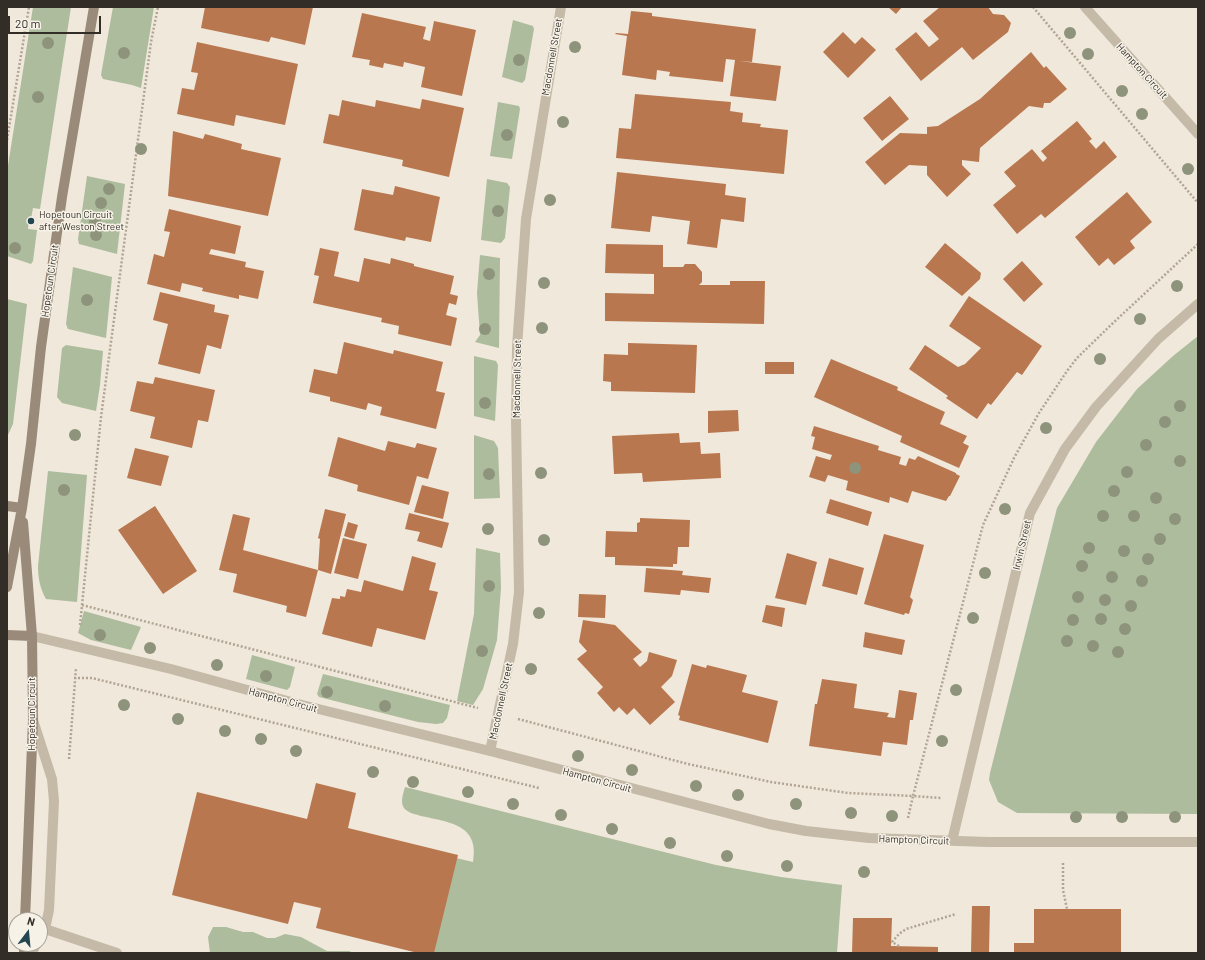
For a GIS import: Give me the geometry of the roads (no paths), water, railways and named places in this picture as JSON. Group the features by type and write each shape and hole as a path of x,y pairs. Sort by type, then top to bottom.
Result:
{"main road":[{"name":"Hopetoun Circuit","path":"7,587 22,508 31,444 41,347 62,197 94,7"},
{"path":"7,506 22,508"},
{"name":"Hopetoun Circuit","path":"22,508 32,636 33,720 25,912"},
{"name":"Hampton Circuit","path":"7,635 32,636"}],"street":[{"name":"Macdonnell Street","path":"490,752 513,644 519,592 516,420 517,354 526,218 561,7"},
{"name":"Hampton Circuit","path":"1085,7 1198,134"},
{"name":"Irwin Street","path":"952,841 1030,513 1065,448 1096,407 1158,339 1198,304"},
{"name":"Hampton Circuit","path":"32,636 171,670 769,824 806,831 869,838 952,841 1198,842"},
{"path":"33,720 54,790 50,896 47,912"},
{"path":"48,935 117,953"}],"place":[{"name":"Hopetoun Circuit after Weston Street","path":"31,221"}]}
